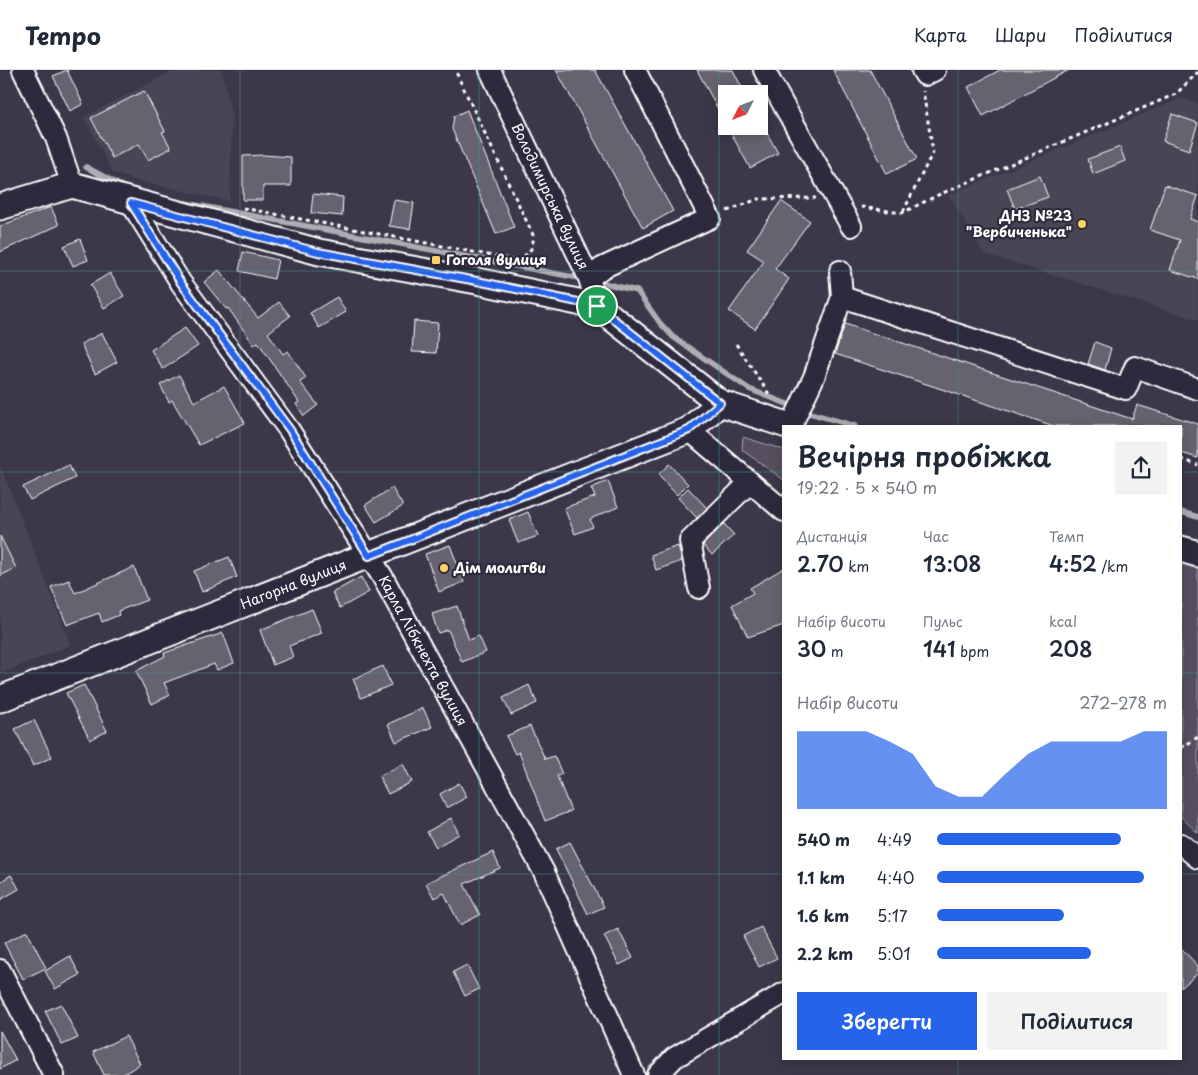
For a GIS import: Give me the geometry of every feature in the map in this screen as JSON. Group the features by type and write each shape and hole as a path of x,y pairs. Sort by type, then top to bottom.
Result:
{"main road":[{"path":"0,207 72,185 91,189 131,203 318,252 477,281 597,306 720,403 787,425"},
{"name":"Нагорна вулиця","path":"0,699 689,430 720,403"},
{"path":"1182,549 1198,554"}],"street":[{"path":"23,70 63,135 72,185"},
{"name":"Володимирська вулиця","path":"490,70 589,278 597,306"},
{"path":"589,278 602,268 710,218 635,70"},
{"path":"764,70 851,226"},
{"path":"923,79 925,75 935,70"},
{"name":"Карла Лібкнехта вулиця","path":"131,203 181,283 290,430 382,576 544,872 634,1075"},
{"path":"790,425 814,377 842,297 840,271"},
{"path":"842,297 1126,389 1135,368 1198,389"},
{"path":"689,430 782,509"},
{"path":"699,588 690,541 750,482"},
{"path":"1182,845 1198,858"},
{"path":"0,970 54,1075"},
{"path":"658,1075 674,1058 782,994"}],"path":[{"path":"238,207 520,261 531,249 534,237 455,70"},
{"path":"710,218 758,198 813,198 838,204 902,213 938,195 1176,94 1198,72"},
{"path":"902,213 933,152 923,79"},
{"path":"736,344 772,399"},
{"path":"1182,459 1198,465"},
{"path":"1182,747 1198,738"}],"shaded area":[{"path":"175,70 222,70 232,117 230,201 142,182 113,173 84,117"},
{"name":"ДНЗ №23 \"Вербиченька\"","path":"1182,98 1198,104 1198,320 984,254 949,195"},
{"path":"743,437 782,449 782,479 742,450"},
{"path":"0,464 71,645 0,674"},
{"path":"1182,557 1198,562 1198,833 1182,818"}],"building":[{"path":"67,70 83,104 70,111 53,76"},
{"path":"556,70 595,70 673,211 643,228"},
{"path":"697,70 733,70 740,85 718,85 718,109"},
{"path":"833,70 870,70 917,159 887,174"},
{"path":"1000,70 1069,70 983,116 968,87"},
{"path":"144,91 165,131 162,132 171,148 148,160 139,144 112,158 91,118"},
{"path":"467,110 514,227 496,234 452,129 454,116"},
{"path":"1172,114 1198,123 1189,150 1163,141"},
{"path":"732,135 768,135 778,153 750,168"},
{"path":"1120,147 1125,161 1093,174 1088,159"},
{"path":"243,156 291,157 291,186 263,186 263,200 243,200"},
{"path":"1040,176 1048,197 1015,209 1007,189"},
{"path":"1165,185 1198,196 1190,219 1198,222 1198,279 1170,270 1180,240 1150,230"},
{"path":"313,194 343,197 342,216 311,213"},
{"path":"394,200 414,203 410,229 389,226"},
{"path":"781,201 810,221 775,269 789,279 755,329 729,311 764,261 747,250"},
{"path":"51,207 59,225 0,252 0,226"},
{"path":"80,239 88,260 73,266 64,246"},
{"path":"243,252 278,260 274,279 239,271"},
{"path":"219,270 258,318 279,302 290,316 268,333 283,354 288,351 306,378 300,382 318,405 304,416 296,404 299,402 258,342 254,345 228,308 226,309 204,282"},
{"path":"110,273 124,296 104,308 90,285"},
{"path":"337,297 346,312 319,328 310,313"},
{"path":"414,321 438,323 436,353 412,352"},
{"path":"845,324 1132,419 1137,405 1198,424 1198,458 1182,453 1182,425 1051,425 835,354"},
{"path":"185,328 198,346 163,369 151,350"},
{"path":"102,333 117,362 95,374 81,344"},
{"path":"1095,342 1111,348 1105,370 1088,364"},
{"path":"179,375 194,402 224,386 245,423 199,445 172,400 169,402 160,385"},
{"path":"669,464 688,484 677,495 658,475"},
{"path":"69,465 75,478 30,500 23,487"},
{"path":"608,481 618,507 590,519 593,527 575,534 564,508 595,497 591,488"},
{"path":"392,488 403,506 376,522 365,505"},
{"path":"688,488 707,508 697,518 678,498"},
{"path":"528,512 538,536 518,543 509,520"},
{"path":"724,524 734,535 712,555 703,545"},
{"path":"0,536 16,568 0,576"},
{"name":"Дім молитви","path":"450,545 464,582 439,592 425,554"},
{"path":"678,546 682,561 656,570 651,555"},
{"path":"229,557 237,577 202,592 194,571"},
{"path":"134,567 147,600 118,611 119,615 102,622 99,613 67,625 51,587 69,580 75,593"},
{"path":"782,569 782,626 748,637 732,605 753,593 750,588"},
{"path":"361,577 369,592 340,608 332,593"},
{"path":"457,606 469,640 479,636 486,652 462,662 448,630 438,633 432,614"},
{"path":"312,609 322,633 289,646 293,657 273,665 260,630"},
{"path":"223,633 234,663 217,670 214,664 164,683 170,695 152,704 136,671 165,656 164,653"},
{"path":"383,666 391,685 361,698 353,679"},
{"path":"84,685 107,731 90,740 66,693"},
{"path":"529,685 537,703 511,715 503,698"},
{"path":"423,708 432,727 396,742 388,724"},
{"path":"34,720 52,757 33,766 15,729"},
{"path":"530,726 545,759 554,756 562,774 557,776 571,811 545,821 519,752 515,754 506,736"},
{"path":"403,764 412,782 388,794 379,776"},
{"path":"459,783 467,797 447,808 440,794"},
{"path":"451,818 459,834 436,847 427,832"},
{"path":"570,842 604,907 588,914 556,849"},
{"path":"493,852 500,868 464,884 480,915 460,925 444,893 434,898 426,883"},
{"path":"11,875 19,889 0,900 0,882"},
{"path":"761,927 777,958 759,967 743,936"},
{"path":"618,929 633,958 619,965 604,936"},
{"path":"27,931 46,968 23,979 4,943"},
{"path":"1182,949 1198,966 1198,973 1182,987"},
{"path":"70,956 80,975 55,989 45,971"},
{"path":"467,965 479,989 465,996 453,972"},
{"path":"61,1004 78,1038 62,1045 45,1011"},
{"path":"0,1031 16,1060 0,1069"},
{"path":"126,1036 140,1064 122,1075 104,1075 93,1052"}],"waterway":[{"path":"86,167 123,187"},
{"path":"175,201 584,279"},
{"path":"595,281 637,291 660,323 673,337 749,389 790,405"},
{"path":"810,413 852,425"},
{"path":"1182,512 1198,517"}],"place":[{"name":"ДНЗ №23 \"Вербиченька\"","path":"1082,224"},
{"name":"Гоголя вулиця","path":"436,260"},
{"name":"Дім молитви","path":"444,568"}],"route":[{"path":"131,203 318,252 477,281 597,306 720,403 689,430 369,556 290,430 181,283 131,203"}]}
